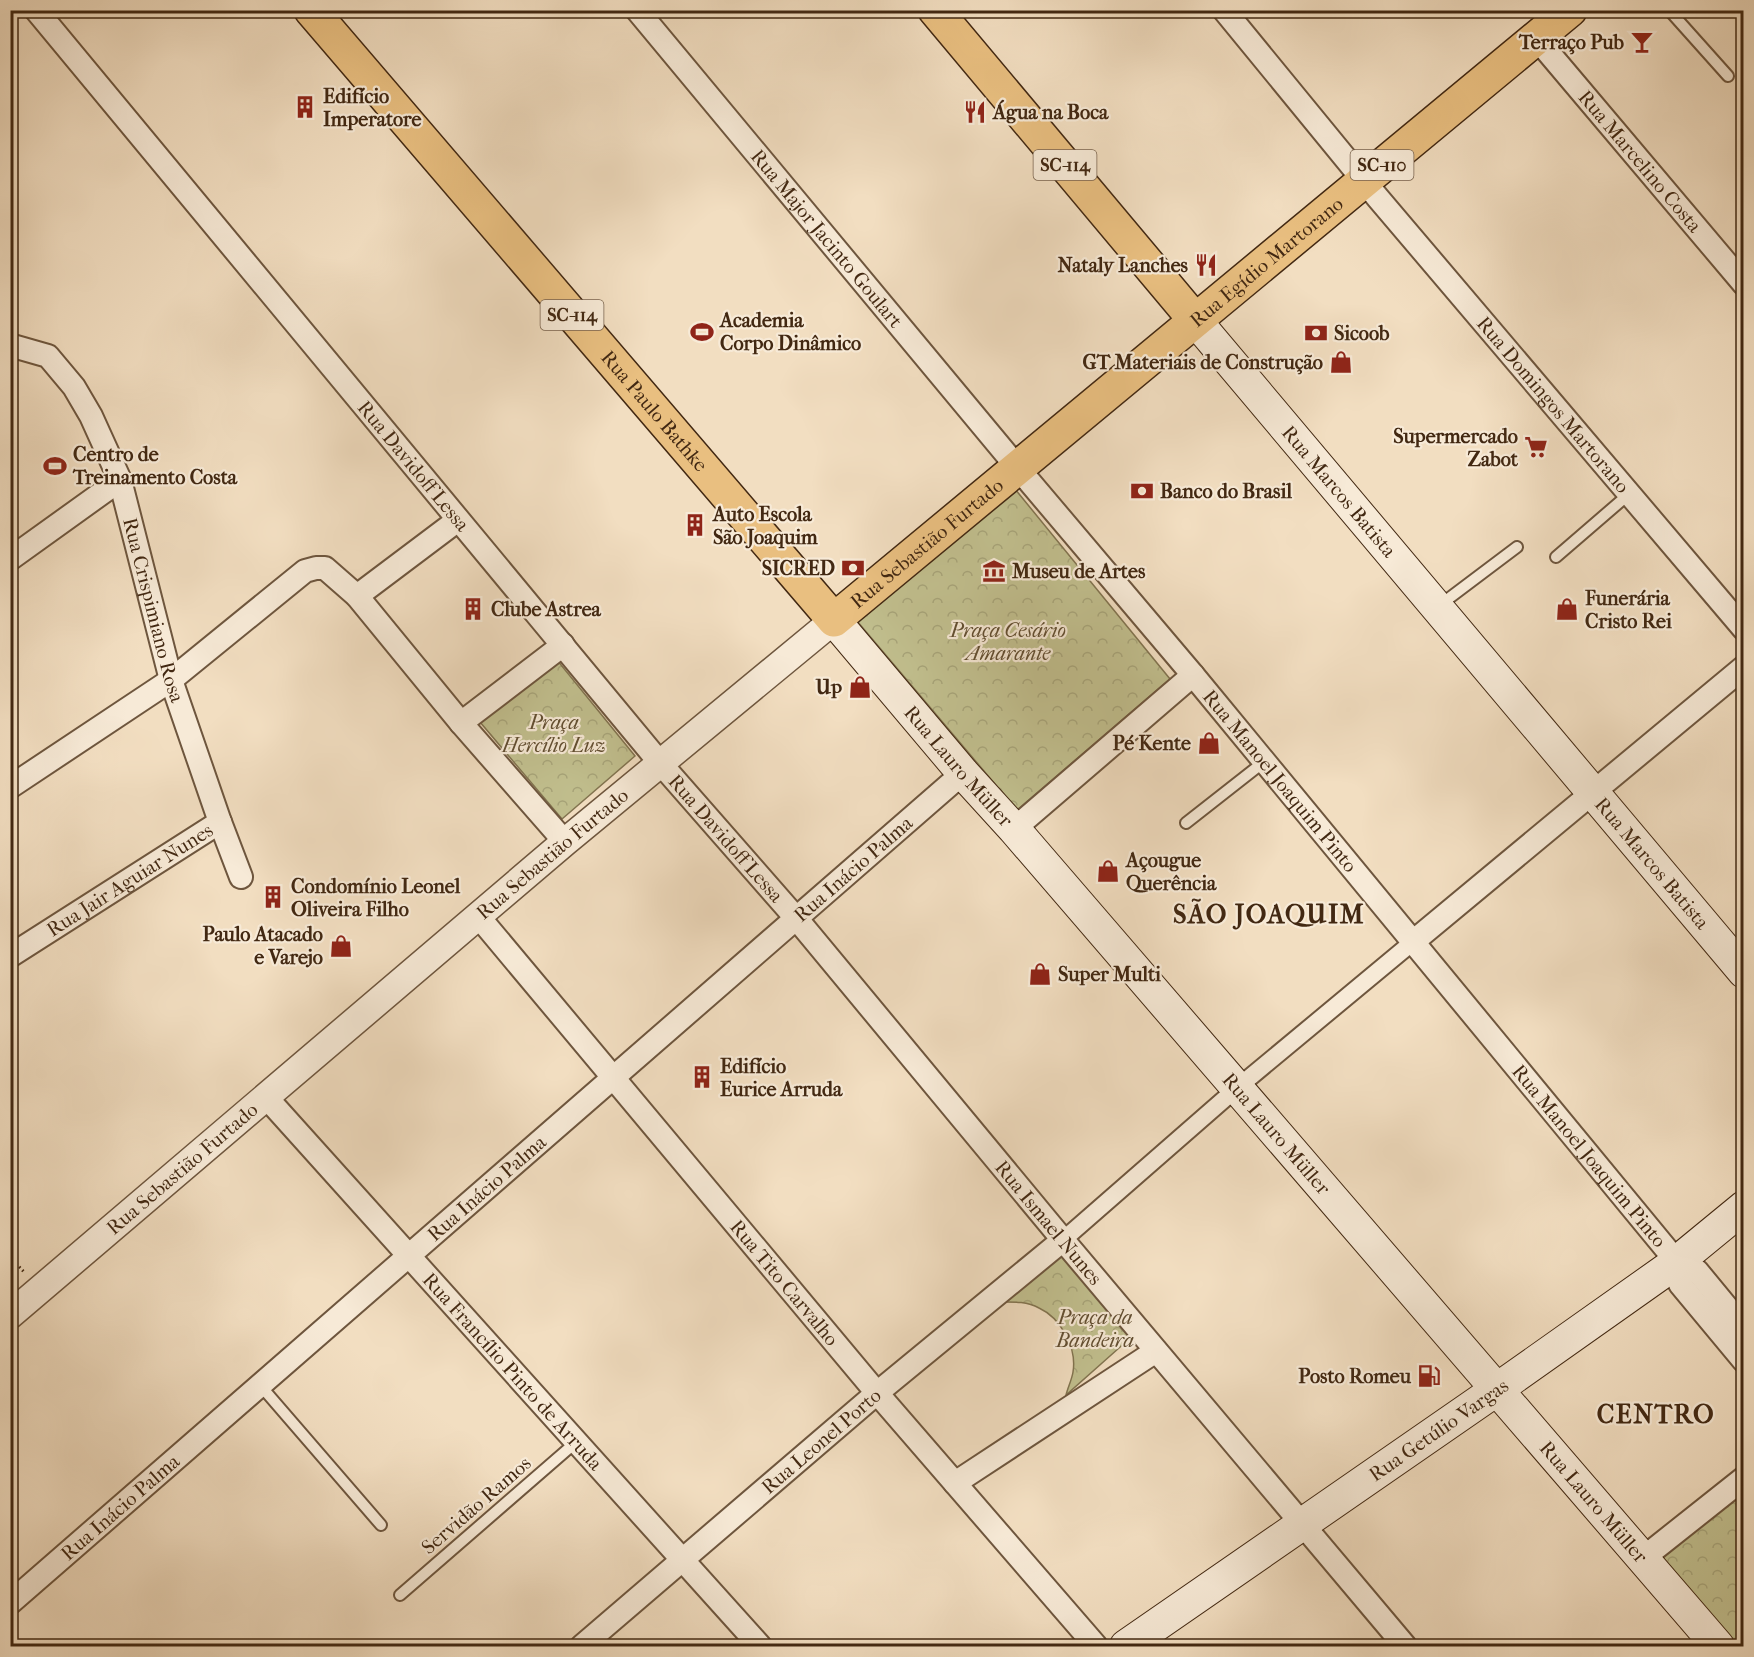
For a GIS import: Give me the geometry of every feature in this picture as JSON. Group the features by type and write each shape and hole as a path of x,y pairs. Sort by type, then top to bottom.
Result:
{"main road":[{"name":"Rua Paulo Bathke","path":"311,10 834,620"},
{"name":"Rua Marcos Batista","path":"935,10 1743,972"},
{"name":"Rua Egídio Martorano","path":"1017,467 1570,10"},
{"name":"Rua Sebastião Furtado","path":"834,620 1017,467"},
{"name":"Rua Lauro Müller","path":"834,620 963,773 1718,1647"},
{"name":"Rua Getúlio Vargas","path":"1126,1647 1677,1262 1743,1207"}],"street":[{"name":"Rua Davidoff Lessa","path":"36,10 661,764 796,918"},
{"name":"Rua Major Jacinto Goulart","path":"637,10 1017,467"},
{"name":"Rua Domingos Martorano","path":"1224,10 1363,180 1743,629"},
{"name":"Rua Marcelino Costa","path":"1537,39 1743,284"},
{"name":"Rua Crispimiano Rosa","path":"10,347 48,356 74,387 91,416 120,480 171,680 241,877"},
{"name":"Rua Manoel Joaquim Pinto","path":"1017,467 1265,761 1677,1262 1697,1271 1743,1328"},
{"path":"10,559 120,480"},
{"path":"357,596 458,520"},
{"path":"10,787 171,680 305,571 325,568 357,596 461,723 565,842"},
{"name":"Rua Sebastião Furtado","path":"10,1315 565,842 834,620"},
{"path":"461,723 563,645"},
{"path":"1063,1240 1237,1088 1743,667"},
{"path":"1014,830 1193,675"},
{"name":"Rua Inácio Palma","path":"10,1603 963,773"},
{"name":"Rua Jair Aguiar Nunes","path":"10,957 220,822"},
{"name":"Rua Tito Carvalho","path":"478,916 877,1393 1096,1647"},
{"name":"Rua Ismael Nunes","path":"796,918 1405,1647"},
{"name":"Rua Francílio Pinto de Arruda","path":"266,1097 760,1647"},
{"name":"Rua Leonel Porto","path":"582,1647 877,1393 1063,1240"},
{"name":"Rua Manoel Joaquim Pinto","path":"1677,1262 1680,1284 1743,1361"},
{"path":"956,1483 1156,1351"},
{"path":"1642,1559 1743,1478"}],"lane":[{"path":"1669,10 1728,76"},
{"path":"1556,557 1629,494"},
{"path":"1437,607 1517,547"},
{"path":"1186,823 1265,761"},
{"path":"260,1385 381,1525"},
{"name":"Servidão Ramos","path":"400,1595 575,1443"}],"green space":[{"name":"Praça Cesário Amarante","path":"1015,489 1170,679 1017,810 857,621"},
{"name":"Praça Hercílio Luz","path":"557,660 635,756 562,819 480,722"},
{"name":"Praça da Bandeira","path":"1064,1247 1137,1332 1066,1395 1074,1363 1070,1344 1060,1326 1047,1313 1029,1304 997,1302"},
{"path":"1743,1488 1743,1646 1735,1646 1659,1556"}],"place":[{"name":"Terraço Pub","path":"1642,42"},
{"name":"Edifício Imperatore","path":"305,107"},
{"name":"Água na Boca","path":"975,112"},
{"name":"Nataly Lanches","path":"1206,265"},
{"name":"Academia Corpo Dinâmico","path":"702,332"},
{"name":"Sicoob","path":"1316,333"},
{"name":"GT Materiais de Construção","path":"1341,362"},
{"name":"Supermercado Zabot","path":"1536,447"},
{"name":"Centro de Treinamento Costa","path":"55,466"},
{"name":"Banco do Brasil","path":"1142,491"},
{"name":"Auto Escola São Joaquim","path":"695,525"},
{"name":"SICRED","path":"853,568"},
{"name":"Museu de Artes","path":"994,571"},
{"name":"Clube Astrea","path":"473,609"},
{"name":"Funerária Cristo Rei","path":"1567,609"},
{"name":"Up","path":"860,687"},
{"name":"Pé Kente","path":"1209,743"},
{"name":"Açougue Querência","path":"1108,871"},
{"name":"Condomínio Leonel Oliveira Filho","path":"273,897"},
{"name":"Paulo Atacado e Varejo","path":"341,946"},
{"name":"Super Multi","path":"1040,974"},
{"name":"Edifício Eurice Arruda","path":"702,1077"},
{"name":"Posto Romeu","path":"1429,1376"}],"district":[{"name":"SÃO JOAQUIM","path":"1269,914"},
{"name":"CENTRO","path":"1656,1414"}]}
